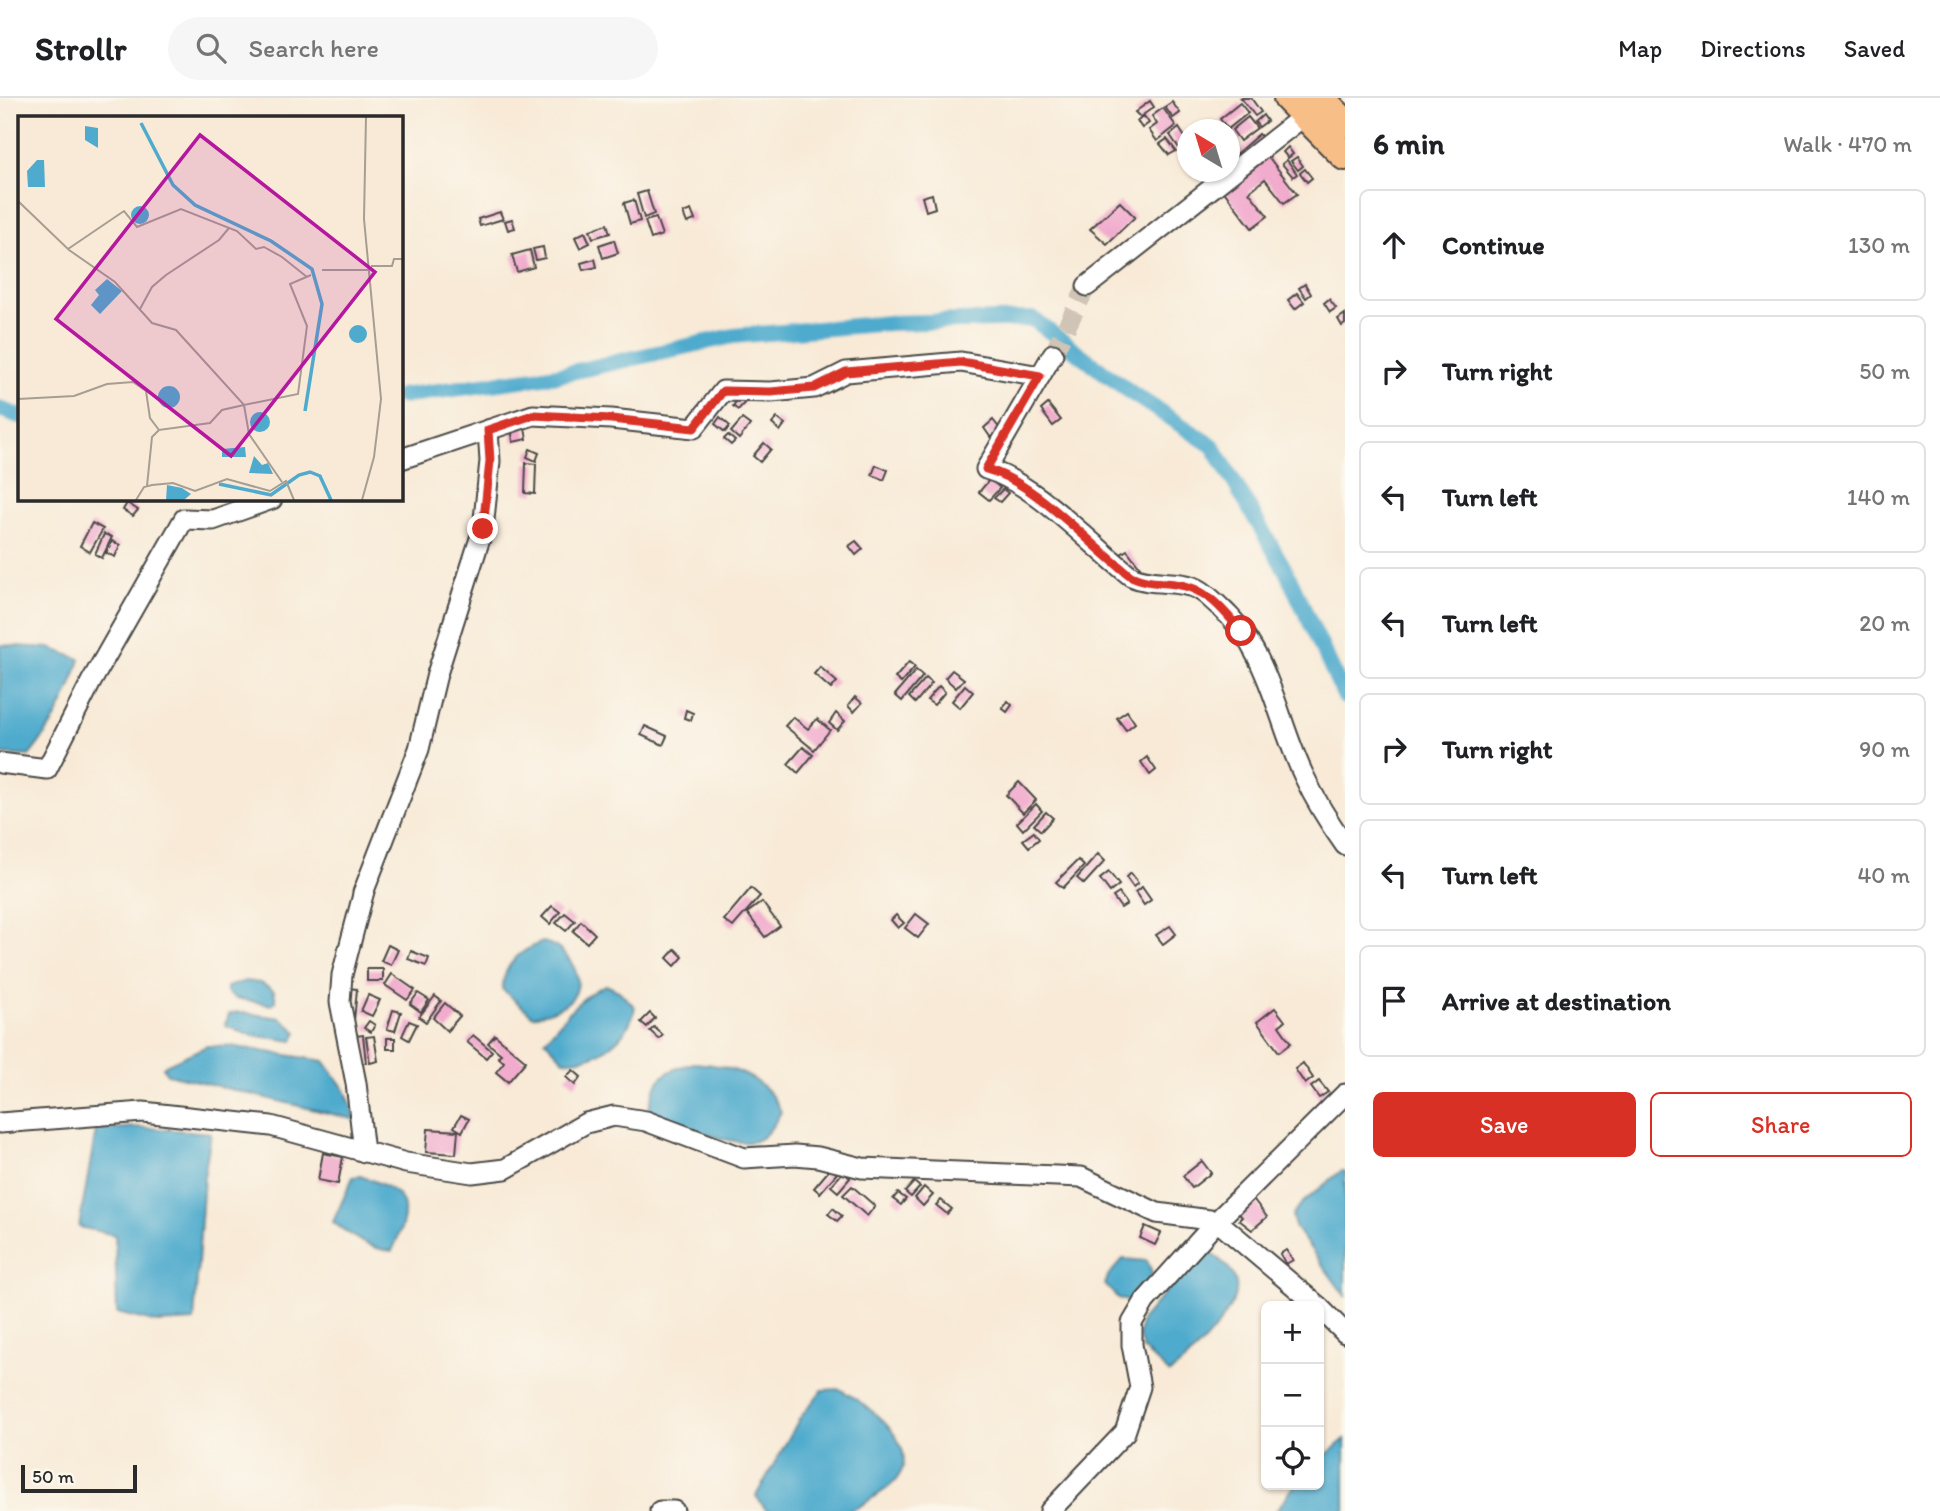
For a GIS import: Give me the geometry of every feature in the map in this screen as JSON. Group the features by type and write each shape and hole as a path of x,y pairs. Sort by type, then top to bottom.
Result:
{"highway":[{"path":"1304,104 1345,123"},
{"path":"1304,104 1345,156"}],"street":[{"path":"1087,286 1304,104"},
{"path":"1053,354 986,469 1006,475 1056,512 1131,576 1146,583 1177,584 1199,589 1224,611 1241,631 1265,669 1303,775 1345,845"},
{"path":"402,459 533,415 611,419 694,428 723,391 771,392 814,388 846,372 961,362 1040,376"},
{"path":"364,1152 356,1083 340,1002 342,975 363,892 419,749 437,674 483,529 490,461 488,430"},
{"path":"0,763 47,769 91,682 184,519 214,520 269,500"},
{"path":"1050,1511 1125,1432 1140,1387 1132,1345 1132,1323 1145,1301 1217,1221 1345,1094"},
{"path":"0,1123 143,1112 271,1126 406,1163 472,1173 505,1169 586,1123 614,1116 646,1121 744,1158 794,1155 818,1157 862,1168 1081,1177 1157,1213 1217,1221 1311,1301"},
{"path":"1324,1313 1345,1333"},
{"path":"660,1511 674,1511"}],"water":[{"path":"0,645 50,648 80,659 60,710 29,756 0,754"},
{"path":"543,942 559,949 572,963 578,980 577,989 565,1005 533,1016 502,989 503,980 515,959"},
{"path":"245,981 261,983 274,991 276,1001 272,1005 235,998 227,992 227,987"},
{"path":"606,985 619,991 635,1007 632,1019 619,1038 599,1053 576,1060 564,1060 545,1040 580,1002"},
{"path":"238,1012 281,1018 297,1032 293,1041 250,1035 225,1025 229,1014"},
{"path":"207,1046 231,1046 324,1061 345,1090 357,1120 167,1074 163,1067 167,1064"},
{"path":"694,1063 733,1070 766,1089 781,1112 767,1133 755,1141 732,1141 702,1133 648,1112 654,1091 661,1079 673,1070"},
{"path":"135,1127 211,1133 204,1177 194,1321 157,1323 117,1313 115,1235 79,1227 96,1130"},
{"path":"1341,1171 1345,1171 1345,1296 1295,1227 1292,1216 1301,1204"},
{"path":"360,1176 389,1188 403,1202 403,1222 392,1251 368,1245 333,1222 353,1177"},
{"path":"1212,1253 1232,1274 1236,1293 1212,1333 1169,1373 1143,1349 1139,1336 1141,1321 1194,1258"},
{"path":"1123,1259 1147,1261 1152,1272 1146,1293 1132,1302 1119,1299 1105,1285 1108,1276"},
{"path":"840,1389 870,1410 896,1437 903,1451 903,1466 895,1481 849,1511 767,1511 756,1496 800,1418 822,1390"},
{"path":"1345,1439 1345,1511 1276,1511 1291,1490 1324,1490 1324,1457"}],"building":[{"path":"1241,98 1251,98 1261,112 1255,116"},
{"path":"1150,101 1154,107 1140,117 1135,112"},
{"path":"1172,102 1180,113 1173,118 1165,107"},
{"path":"1240,103 1248,113 1240,119 1220,119"},
{"path":"1163,108 1176,126 1157,141 1149,130 1157,124 1152,116"},
{"path":"1263,115 1267,121 1259,127 1255,122"},
{"path":"1144,116 1149,123 1142,128 1137,121"},
{"path":"1248,117 1257,128 1240,141 1240,124"},
{"path":"1177,130 1177,145 1170,135"},
{"path":"1259,134 1265,141 1240,160 1240,150"},
{"path":"1167,139 1176,151 1169,155 1160,144"},
{"path":"1288,147 1293,154 1288,158 1283,152"},
{"path":"1267,155 1297,194 1284,203 1265,179 1249,192 1268,216 1252,228 1222,189 1231,182 1240,182 1240,175"},
{"path":"1297,157 1303,166 1298,170 1291,161"},
{"path":"1287,160 1297,174 1293,177 1282,164"},
{"path":"1305,169 1312,178 1307,182 1300,173"},
{"path":"647,191 654,214 644,218 637,194"},
{"path":"932,194 935,208 926,211 922,197"},
{"path":"634,200 640,221 630,224 624,203"},
{"path":"1120,202 1135,217 1107,244 1090,229"},
{"path":"691,210 695,220 687,223 683,213"},
{"path":"500,212 503,219 480,226 478,219"},
{"path":"656,218 662,235 651,239 645,221"},
{"path":"512,219 515,228 508,230 505,221"},
{"path":"607,224 610,233 593,238 590,230"},
{"path":"585,232 590,243 580,248 575,237"},
{"path":"614,240 618,253 603,258 599,245"},
{"path":"543,247 545,258 536,260 533,249"},
{"path":"530,250 534,267 517,272 512,255"},
{"path":"595,259 597,267 583,270 581,263"},
{"path":"1305,284 1311,294 1306,298 1299,288"},
{"path":"1297,293 1304,302 1295,309 1288,300"},
{"path":"1329,299 1336,308 1330,312 1324,303"},
{"path":"1345,314 1345,324 1342,326 1338,319"},
{"path":"741,395 747,400 738,410 733,406"},
{"path":"1048,404 1061,420 1053,426 1041,410"},
{"path":"720,417 730,426 725,432 715,424"},
{"path":"777,418 785,424 780,431 772,424"},
{"path":"742,419 750,425 739,439 731,432"},
{"path":"993,420 1001,430 991,438 984,428"},
{"path":"524,423 527,439 513,442 511,425"},
{"path":"728,435 735,441 731,445 724,439"},
{"path":"764,443 771,449 760,462 753,456"},
{"path":"530,449 539,453 536,461 527,457"},
{"path":"526,463 536,464 535,494 525,493"},
{"path":"876,465 888,470 884,480 872,475"},
{"path":"990,479 1000,488 989,500 979,492"},
{"path":"1003,489 1008,493 1000,502 994,498"},
{"path":"127,503 138,510 133,516 123,510"},
{"path":"92,523 103,529 90,552 80,546"},
{"path":"104,534 112,537 102,558 95,554"},
{"path":"112,541 120,545 115,557 106,553"},
{"path":"856,541 863,549 856,555 849,546"},
{"path":"1127,550 1140,567 1134,571 1121,554"},
{"path":"909,662 915,667 901,683 895,678"},
{"path":"820,667 837,682 831,689 814,674"},
{"path":"916,670 923,676 902,701 895,695"},
{"path":"952,670 964,679 956,688 945,678"},
{"path":"926,678 932,683 915,703 909,697"},
{"path":"965,685 973,692 960,708 952,701"},
{"path":"939,686 945,692 934,705 927,700"},
{"path":"855,697 862,703 854,712 848,706"},
{"path":"1008,701 1012,705 1007,712 1002,708"},
{"path":"686,710 693,713 691,720 684,718"},
{"path":"1127,711 1135,723 1126,730 1117,718"},
{"path":"836,713 845,721 837,730 829,723"},
{"path":"793,717 808,729 817,719 830,730 814,750 785,726"},
{"path":"645,726 667,736 663,745 641,735"},
{"path":"803,747 813,755 798,773 788,764"},
{"path":"1147,757 1156,770 1150,775 1141,762"},
{"path":"1019,782 1036,800 1023,813 1006,795"},
{"path":"1036,804 1042,811 1023,830 1017,823"},
{"path":"1046,812 1053,818 1041,831 1034,825"},
{"path":"1034,832 1039,839 1029,847 1023,840"},
{"path":"1098,854 1105,861 1084,884 1077,878"},
{"path":"1078,860 1084,866 1063,888 1056,882"},
{"path":"1109,872 1119,885 1110,892 1100,879"},
{"path":"1130,873 1138,883 1133,887 1126,877"},
{"path":"1142,887 1151,900 1144,905 1135,892"},
{"path":"751,888 760,896 733,927 724,920"},
{"path":"1119,893 1127,904 1121,908 1113,897"},
{"path":"762,902 780,926 765,937 747,913"},
{"path":"552,906 560,912 550,924 542,917"},
{"path":"565,913 575,921 566,931 556,923"},
{"path":"916,914 929,924 918,938 905,928"},
{"path":"896,915 904,923 898,928 891,920"},
{"path":"581,921 595,934 587,943 573,931"},
{"path":"1170,926 1176,934 1163,944 1156,935"},
{"path":"388,945 398,950 391,965 381,961"},
{"path":"675,949 683,957 675,966 667,958"},
{"path":"411,951 429,958 426,966 408,959"},
{"path":"367,969 383,969 383,981 367,981"},
{"path":"392,974 415,990 407,1000 385,985"},
{"path":"347,988 357,989 354,1021"},
{"path":"418,993 429,1000 421,1012 410,1004"},
{"path":"368,995 380,1000 372,1016 361,1011"},
{"path":"435,996 441,1001 426,1022 419,1017"},
{"path":"445,1003 460,1016 447,1031 433,1018"},
{"path":"1275,1008 1285,1021 1279,1026 1291,1043 1279,1052 1257,1022"},
{"path":"393,1010 401,1012 395,1031 387,1029"},
{"path":"650,1013 655,1018 647,1027 641,1022"},
{"path":"369,1021 375,1025 371,1032 364,1028"},
{"path":"409,1021 417,1024 409,1040 402,1036"},
{"path":"654,1027 663,1035 659,1039 650,1031"},
{"path":"363,1035 366,1063 358,1064 355,1036"},
{"path":"473,1035 492,1051 486,1058 467,1042"},
{"path":"495,1035 526,1061 508,1082 496,1072 504,1062 498,1057 501,1054 488,1043"},
{"path":"374,1036 378,1061 370,1063 366,1037"},
{"path":"387,1038 395,1038 395,1049 387,1049"},
{"path":"1303,1063 1313,1078 1305,1084 1295,1069"},
{"path":"573,1070 581,1077 575,1085 566,1077"},
{"path":"1319,1081 1328,1092 1319,1098 1311,1087"},
{"path":"461,1115 469,1119 462,1132 454,1127"},
{"path":"428,1129 458,1131 456,1154 426,1152"},
{"path":"323,1153 343,1157 338,1184 318,1180"},
{"path":"1202,1161 1211,1173 1192,1188 1183,1176"},
{"path":"831,1168 837,1173 820,1193 814,1188"},
{"path":"843,1172 850,1178 838,1192 831,1186"},
{"path":"914,1182 920,1187 911,1197 905,1192"},
{"path":"852,1186 875,1206 867,1216 843,1195"},
{"path":"924,1187 933,1195 923,1206 915,1198"},
{"path":"898,1193 906,1199 901,1205 893,1199"},
{"path":"1251,1196 1267,1217 1252,1230 1239,1220 1242,1217 1235,1209"},
{"path":"941,1200 952,1209 947,1214 936,1205"},
{"path":"833,1208 842,1216 837,1221 828,1214"},
{"path":"1145,1226 1161,1233 1155,1245 1140,1238"},
{"path":"1286,1250 1293,1260 1286,1264 1280,1254"}],"waterway":[{"path":"402,396 558,375 733,336 889,323 1033,319 1133,394 1213,446 1287,573 1345,697"},
{"path":"0,409 18,416"}],"tunnel":[{"path":"1053,354 1087,286"}],"route":[{"path":"483,529 490,461 488,430 533,415 611,419 694,428 723,391 771,392 814,388 846,372 961,362 1040,376 986,469 1006,475 1056,512 1131,576 1146,583 1177,584 1199,589 1224,611 1241,631"}]}
